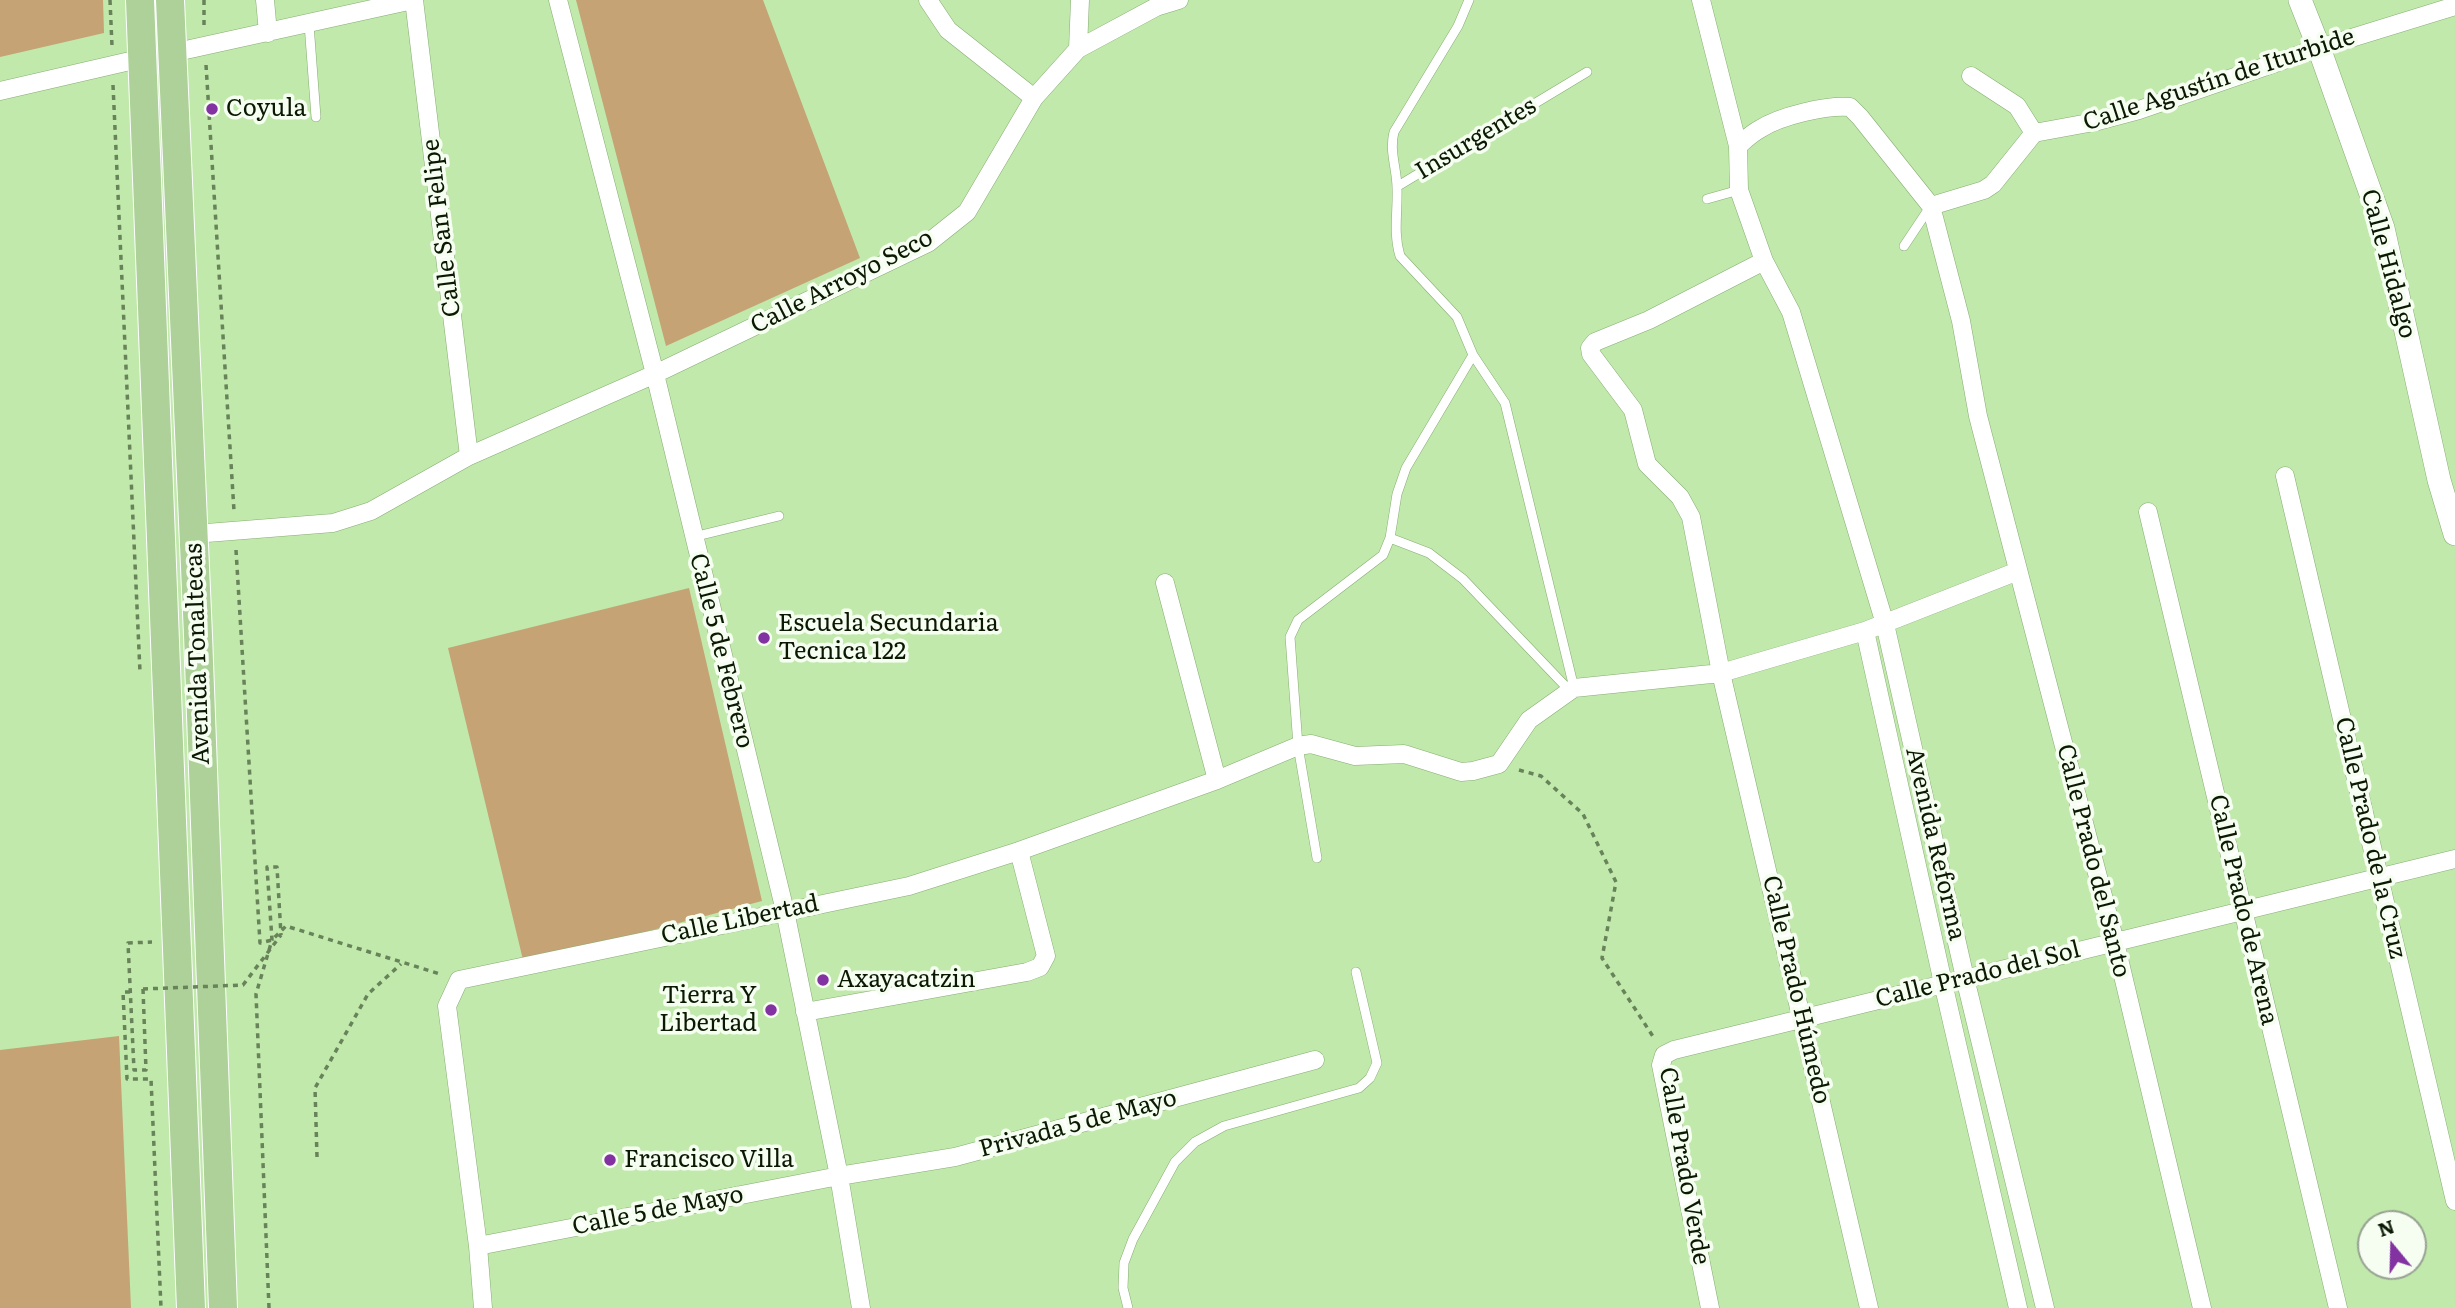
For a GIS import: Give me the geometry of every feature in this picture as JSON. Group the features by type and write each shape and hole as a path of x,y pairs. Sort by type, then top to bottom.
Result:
{"main road":[{"name":"Avenida Tonaltecas","path":"140,0 191,1308"},
{"name":"Avenida Tonaltecas","path":"170,0 194,534 223,1308"}],"street":[{"path":"265,0 268,33"},
{"path":"172,53 414,0"},
{"name":"Calle San Felipe","path":"414,0 469,456"},
{"name":"Calle 5 de Febrero","path":"558,0 655,374 785,911 839,1176 861,1308"},
{"path":"928,0 948,30 1034,98"},
{"path":"1079,49 1080,0"},
{"name":"Calle Arroyo Seco","path":"194,534 333,523 354,518 469,456 655,374 928,243 967,212 1034,98 1079,49 1155,3 1179,0"},
{"path":"1701,0 1738,146 1738,190"},
{"name":"Calle Hidalgo","path":"2300,0 2383,228 2438,480 2455,534"},
{"name":"Calle Agustín de Iturbide","path":"2034,133 2139,110 2319,48 2455,6"},
{"path":"0,90 143,58"},
{"path":"1738,146 1761,128 1787,117 1836,106 1850,107 1931,206 1984,190 1993,184 2034,133 2017,106 1971,76"},
{"name":"Avenida Reforma","path":"1738,190 1764,261 1791,312 1885,624 1965,978 2045,1308"},
{"name":"Calle Prado del Santo","path":"1931,206 1961,321 1978,416 2115,942 2202,1308"},
{"name":"Calle Prado Húmedo","path":"1764,261 1649,320 1595,342 1590,348 1591,354 1633,410 1647,464 1680,497 1691,517 1721,673 1870,1308"},
{"name":"Calle Prado de la Cruz","path":"2285,476 2455,1201"},
{"name":"Calle Prado de Arena","path":"2147,512 2338,1308"},
{"path":"1572,689 1721,673 1865,631 2018,570"},
{"path":"1165,583 1217,779"},
{"name":"Avenida Reforma","path":"1865,631 1942,983 2018,1308"},
{"name":"Calle Libertad","path":"459,980 909,886 1019,851 1217,779 1298,746 1311,744 1355,756 1404,754 1461,772 1474,771 1499,764 1529,720 1572,689"},
{"path":"805,1012 1027,972 1040,967 1046,956 1019,851"},
{"name":"Calle Prado del Sol","path":"1664,1055 1674,1050 1942,983 2455,859"},
{"path":"459,980 447,1006 478,1246 483,1308"},
{"name":"Calle Prado Verde","path":"1664,1055 1661,1065 1710,1308"},
{"name":"Privada 5 de Mayo","path":"839,1176 955,1157 1315,1060"},
{"name":"Calle 5 de Mayo","path":"478,1246 839,1176"}],"lane":[{"name":"Insurgentes","path":"1469,0 1458,26 1394,132 1391,148 1398,186 1587,72"},
{"path":"309,24 316,117"},
{"path":"1398,186 1396,233 1400,256 1458,317 1473,355 1505,404 1572,689"},
{"path":"1707,199 1738,190"},
{"path":"1904,247 1931,206"},
{"path":"1317,858 1298,746 1290,637 1292,629 1298,620 1383,555 1390,538 1397,494 1406,468 1473,355"},
{"path":"693,537 779,516"},
{"path":"1390,538 1429,553 1463,579 1572,689"},
{"path":"1128,1308 1123,1287 1124,1263 1133,1239 1175,1162 1195,1142 1224,1126 1359,1088 1370,1078 1377,1063 1356,972"}],"path":[{"path":"110,0 140,679"},
{"path":"204,0 260,943 272,940 286,926 459,980"},
{"name":"Calle Prado Verde","path":"1541,776 1583,814 1616,882 1602,958 1664,1055"},
{"path":"152,943 128,943 134,1070 146,1070 143,989 243,985 281,935 277,867 267,867 272,940 256,994 269,1308"},
{"path":"317,1157 314,1088 368,994 401,964"},
{"path":"130,992 123,992 127,1079 151,1079 161,1308"}],"shaded area":[{"path":"0,0 103,0 104,33 0,57"},
{"path":"576,0 763,0 860,258 666,346"},
{"path":"689,588 762,901 524,964 448,648"},
{"path":"119,1036 131,1308 0,1308 0,1050"}],"place":[{"name":"Coyula","path":"212,109"},
{"name":"Escuela Secundaria Tecnica 122","path":"764,638"},
{"name":"Axayacatzin","path":"823,980"},
{"name":"Tierra Y Libertad","path":"771,1010"},
{"name":"Francisco Villa","path":"610,1160"}]}
